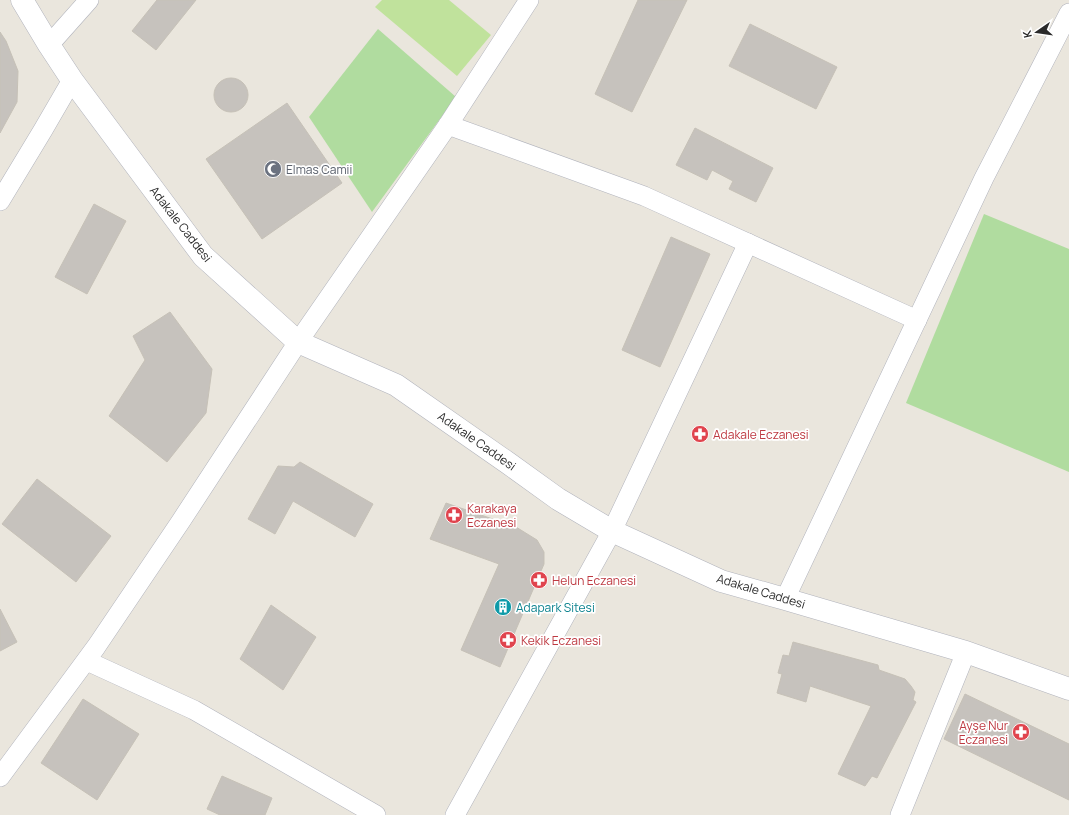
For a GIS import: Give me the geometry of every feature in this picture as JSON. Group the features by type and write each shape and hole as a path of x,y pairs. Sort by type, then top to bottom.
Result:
{"street":[{"name":"Adakale Caddesi","path":"22,0 72,80 203,256 298,342 396,385 508,462 558,499 612,531 721,581 966,652 1069,689"},
{"path":"49,45 89,0"},
{"path":"0,777 87,661 298,342 448,125 529,0"},
{"path":"785,599 984,178 1069,14"},
{"path":"0,201 72,80"},
{"path":"448,125 644,196 917,320"},
{"path":"455,815 612,531 748,243"},
{"path":"900,815 966,652"},
{"path":"87,661 194,710 376,815"}],"green space":[{"path":"382,0 449,0 491,35 457,76 375,7"},
{"path":"378,29 456,97 372,212 309,117"},
{"path":"984,214 1069,249 1069,472 906,403"}],"building":[{"path":"157,0 196,0 156,50 132,31"},
{"path":"638,0 687,0 632,112 595,94"},
{"path":"750,24 837,67 816,109 729,66"},
{"path":"0,32 6,41 18,71 17,102 0,133"},
{"path":"228,78 234,78 243,83 247,89 247,101 243,107 234,112 228,112 219,107 214,98 214,92 219,83"},
{"name":"Elmas Camii","path":"287,103 342,183 262,239 206,159"},
{"path":"695,128 773,168 756,202 729,189 733,181 712,170 707,180 676,165"},
{"path":"94,204 126,221 87,294 55,277"},
{"path":"671,237 710,254 660,367 622,350"},
{"path":"170,312 212,369 206,413 167,462 109,416 145,360 133,336"},
{"path":"300,462 373,504 355,537 293,501 275,534 248,519 278,466 294,467"},
{"path":"37,479 111,536 76,582 2,524"},
{"name":"Adapark Sitesi","path":"446,503 516,527 537,540 544,552 544,564 500,667 461,650 499,564 430,539"},
{"path":"271,605 316,637 283,690 240,659"},
{"path":"0,609 17,642 0,651"},
{"path":"793,642 878,665 879,670 905,679 915,692 913,700 916,702 877,778 872,776 865,786 838,774 871,706 810,686 806,702 777,693 782,674 778,673 783,655 789,656"},
{"path":"965,694 1069,744 1069,800 944,739"},
{"path":"83,699 139,734 97,800 41,763"},
{"path":"222,776 272,798 265,815 220,815 207,809"}],"place":[{"name":"Elmas Camii","path":"273,169"},
{"name":"Adakale Eczanesi","path":"700,434"},
{"name":"Karakaya Eczanesi","path":"454,515"},
{"name":"Helun Eczanesi","path":"539,580"},
{"name":"Adapark Sitesi","path":"503,607"},
{"name":"Kekik Eczanesi","path":"508,640"},
{"name":"Ayşe Nur Eczanesi","path":"1021,732"}]}
